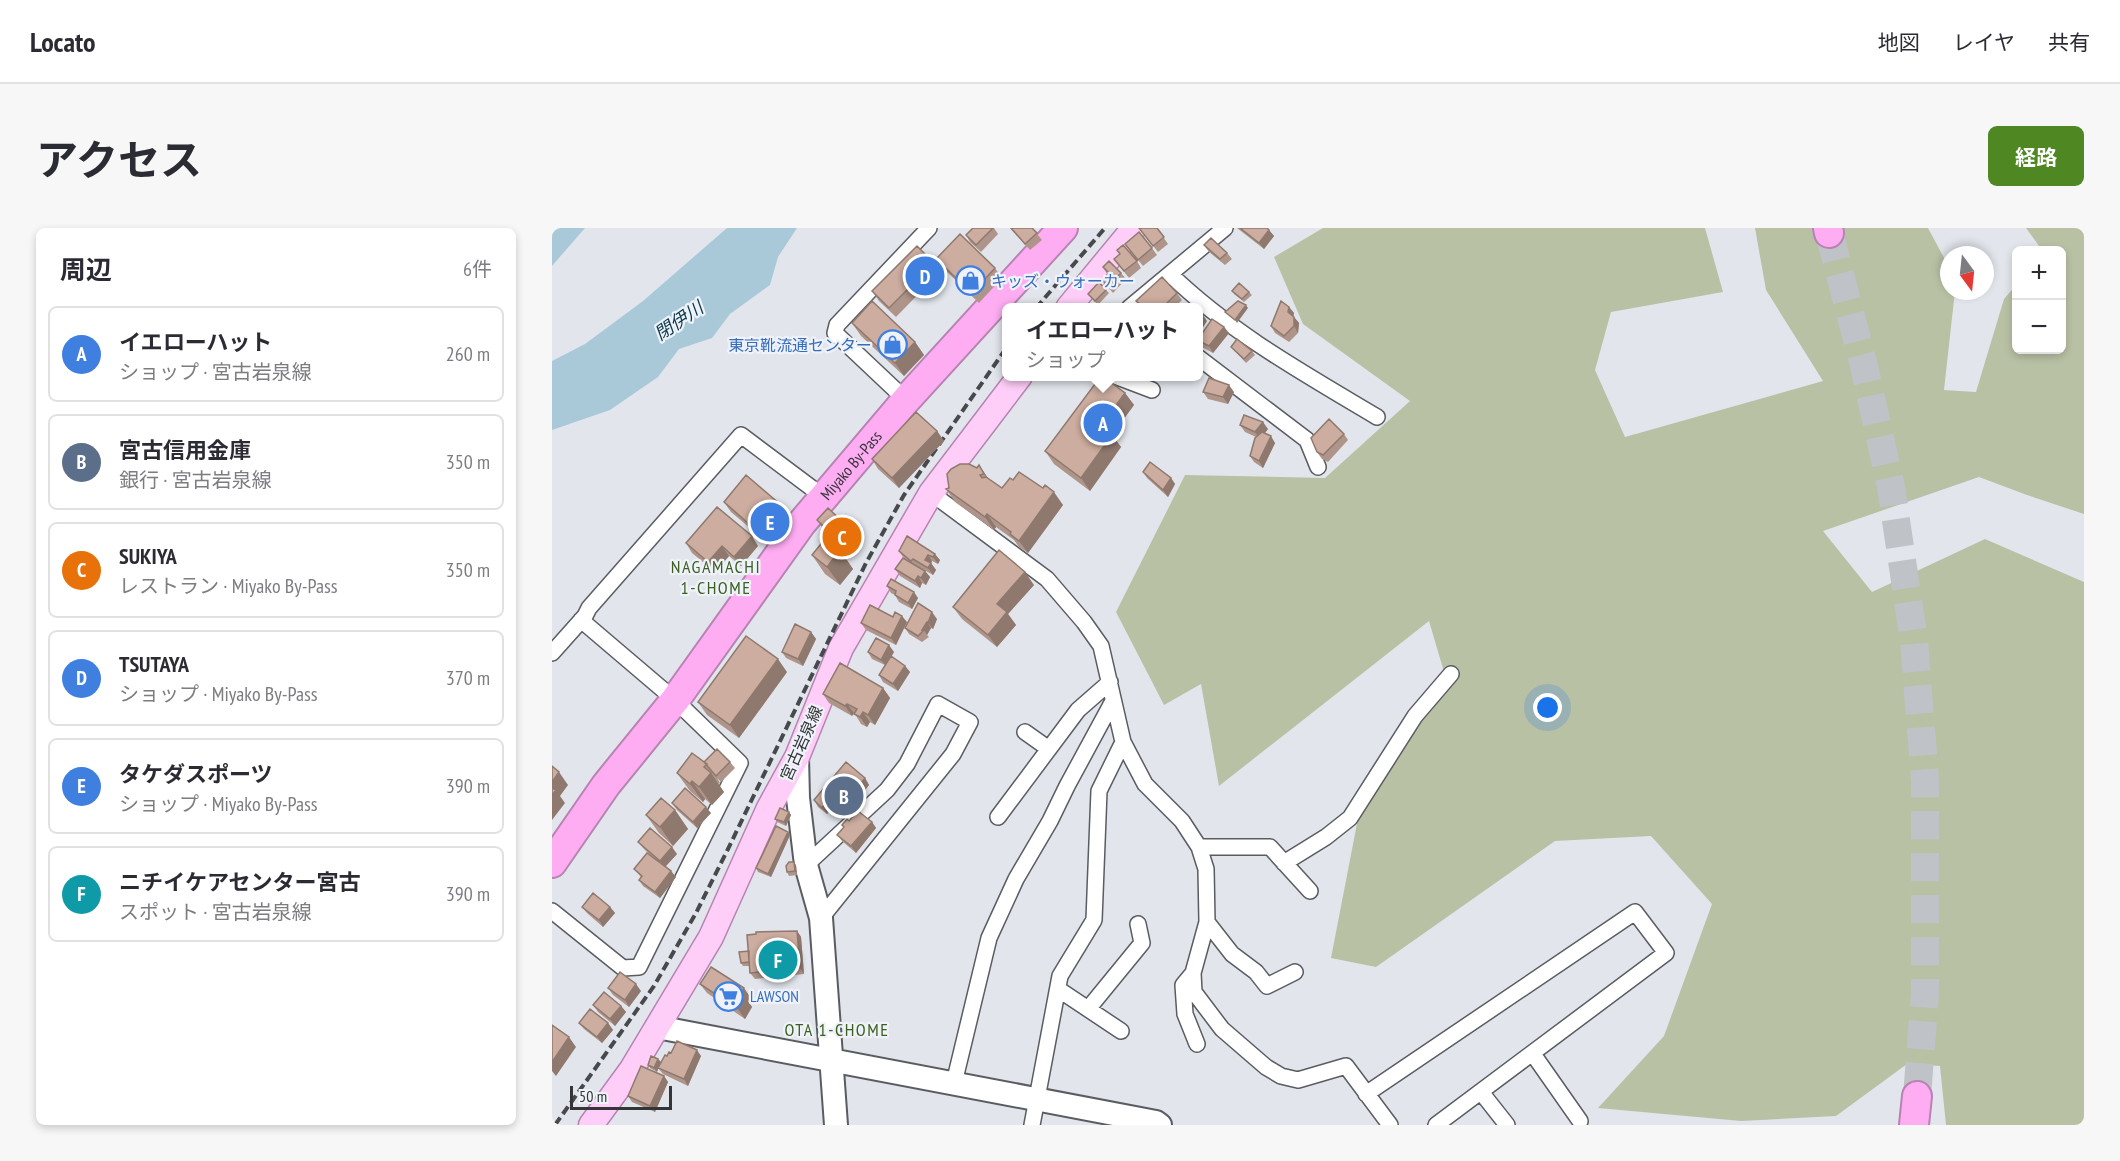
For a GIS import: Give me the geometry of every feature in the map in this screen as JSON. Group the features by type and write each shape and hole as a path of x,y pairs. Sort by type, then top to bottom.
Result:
{"highway":[{"name":"Miyako By-Pass","path":"552,863 606,785 675,700 795,533 906,400 1063,228"},
{"path":"1914,1125 1917,1096"}],"main road":[{"path":"1072,303 1134,228"},
{"name":"宮古岩泉線","path":"594,1122 632,1069 711,938 769,808 797,757 841,648 931,493 1016,381"}],"street":[{"path":"906,400 835,333 837,325 929,228"},
{"path":"1136,303 1225,228"},
{"path":"1171,275 1199,303"},
{"path":"1203,306 1276,357 1377,417"},
{"path":"1203,361 1307,440 1318,467"},
{"path":"1128,381 1152,390"},
{"path":"552,653 741,435 825,498"},
{"path":"931,493 1047,579 1084,622 1101,646 1123,742 1145,784 1182,821 1199,847 1206,869 1207,922 1192,973 1183,985 1185,1014 1197,1044"},
{"path":"552,911 623,968 639,967 740,763 675,700 581,620"},
{"path":"1284,863 1326,837 1350,818 1415,716 1451,675"},
{"path":"998,817 1078,710 1110,682"},
{"path":"954,1083 989,938 1016,879 1050,821 1113,701"},
{"path":"806,865 887,790 907,764 938,704 970,723 953,754 821,918"},
{"path":"1025,732 1049,749"},
{"path":"1032,1125 1060,976 1094,920 1099,791 1123,742"},
{"path":"797,757 798,798 806,865 821,918 836,1125"},
{"path":"1199,847 1270,848 1310,891"},
{"path":"1366,1094 1635,912 1666,953 1436,1125"},
{"path":"1207,922 1232,954 1256,972 1267,986 1295,972"},
{"path":"1088,1009 1142,943 1138,924"},
{"path":"1192,973 1194,992 1222,1029 1266,1067 1281,1076 1298,1080 1346,1066 1390,1125"},
{"path":"1058,989 1121,1031"},
{"path":"657,1027 1036,1098 1156,1122 1160,1125"},
{"path":"1533,1054 1580,1121"},
{"path":"1481,1092 1507,1125"}],"green space":[{"path":"1323,228 1705,228 1723,292 1611,312 1595,370 1625,437 1823,381 1766,290 1755,228 1928,228 1940,250 1940,300 1954,300 1944,390 1976,392 2004,299 2012,290 2012,354 2066,354 2066,246 2039,246 2026,228 2084,228 2084,514 1979,477 1823,531 1872,592 1985,539 2084,582 2084,1125 1946,1125 1940,1066 1907,1064 1836,1116 1741,1121 1598,1108 1664,1036 1712,904 1651,836 1555,841 1376,967 1331,958 1366,777 1449,689 1429,621 1219,786 1201,684 1164,705 1116,612 1185,475 1325,478 1410,401 1303,324 1274,257"}],"water":[{"path":"552,228 585,228 552,266"},
{"name":"閉伊川","path":"727,228 797,228 778,257 770,285 730,314 712,338 679,349 658,377 610,410 552,430 552,361 585,344 643,301"}],"building":[{"path":"973,228 993,228 976,245 966,235"},
{"path":"1011,228 1032,228 1037,233 1025,244"},
{"path":"1139,228 1157,228 1164,237 1153,246"},
{"path":"1240,228 1267,228 1269,230 1259,243"},
{"path":"1139,232 1152,248 1138,260 1125,244"},
{"path":"960,234 995,268 972,293 936,259"},
{"path":"1211,238 1227,253 1220,259 1204,245"},
{"path":"1123,245 1137,261 1124,271 1114,259 1120,254 1117,250"},
{"path":"917,246 934,263 889,308 872,291"},
{"path":"1109,261 1121,273 1108,286 1102,280 1109,273 1103,267"},
{"path":"1162,277 1177,293 1167,303 1139,303 1136,301"},
{"path":"1099,282 1106,290 1095,301 1088,294"},
{"path":"1239,283 1249,292 1242,299 1232,291"},
{"name":"東京靴流通センター","path":"872,301 915,342 895,363 852,323"},
{"path":"1238,301 1246,305 1235,320 1225,312"},
{"path":"1281,301 1289,307 1288,312 1294,317 1294,326 1284,336 1271,326"},
{"path":"1212,319 1224,327 1209,346 1203,343 1203,332"},
{"path":"1237,339 1252,351 1244,359 1231,347"},
{"path":"1209,378 1229,385 1223,397 1203,392"},
{"path":"1097,381 1109,381 1125,393 1100,427 1112,435 1081,478 1045,451"},
{"path":"916,412 937,431 892,478 872,459"},
{"path":"1244,415 1263,422 1255,432 1240,425"},
{"path":"1329,419 1344,434 1323,455 1317,452 1311,438"},
{"path":"1262,432 1271,436 1259,461 1250,456 1255,438"},
{"path":"1150,462 1171,478 1163,490 1143,472"},
{"path":"960,464 969,464 977,468 979,465 984,474 980,475 982,478 986,477 1002,488 1019,472 1043,488 1045,485 1054,492 1019,541 987,514 985,517 946,489 949,488 947,474"},
{"path":"746,475 781,505 757,531 724,502"},
{"path":"717,507 752,536 734,557 722,546 708,562 686,543"},
{"path":"828,508 849,528 838,540 817,520"},
{"path":"907,536 935,554 933,557 928,555 925,560 931,563 928,568 913,559 911,561 899,551"},
{"path":"825,539 840,550 827,567 812,555"},
{"path":"999,550 1025,572 997,604 1007,612 988,635 953,607"},
{"path":"903,558 925,571 921,578 918,576 915,581 895,569"},
{"path":"891,579 914,592 908,603 895,595 896,591 887,586"},
{"path":"918,603 932,612 928,623 922,630 924,630 918,636 905,628"},
{"path":"870,605 893,617 895,612 902,616 891,638 861,623"},
{"path":"795,624 811,632 798,659 782,652"},
{"path":"746,636 778,659 730,725 698,702"},
{"path":"876,638 889,645 881,660 868,652"},
{"path":"891,656 905,666 893,684 879,675"},
{"path":"840,663 883,688 868,715 863,712 860,717 854,714 857,709 847,704 845,706 823,694"},
{"path":"717,749 730,762 716,776 704,762"},
{"path":"692,753 707,764 704,767 711,773 699,787 692,781 690,784 677,773"},
{"path":"846,762 865,778 838,812 826,802 822,808 814,800"},
{"path":"552,766 559,772 552,782"},
{"path":"685,788 706,807 693,822 672,803"},
{"path":"661,798 675,810 660,827 646,815"},
{"path":"780,808 789,812 784,822 775,819"},
{"path":"858,811 872,822 851,846 837,835 847,819 849,821"},
{"path":"776,826 788,832 768,874 756,868"},
{"path":"650,828 672,847 660,861 638,842"},
{"path":"647,853 671,871 655,892 639,880 642,876 634,869"},
{"path":"789,862 794,862 795,871 787,872 786,866"},
{"path":"593,893 610,907 599,920 582,907"},
{"path":"797,931 800,968 750,973 747,935 756,934 756,932"},
{"path":"749,951 749,962 741,963 739,952"},
{"name":"LAWSON","path":"711,967 744,988 740,994 745,997 738,1009 700,984"},
{"path":"620,972 636,984 625,1000 608,988"},
{"path":"604,992 621,1006 610,1019 593,1005"},
{"path":"590,1009 608,1023 597,1037 579,1023"},
{"path":"552,1025 569,1037 552,1062"},
{"path":"677,1041 697,1050 684,1079 658,1068 665,1055 671,1053"},
{"path":"651,1056 658,1059 654,1068 648,1065"},
{"path":"641,1066 664,1076 650,1106 628,1096"}],"tunnel":[{"path":"1829,233 1863,362 1891,487 1914,641 1925,780 1925,994 1917,1096"}],"railway":[{"path":"1040,303 1105,228"},
{"path":"555,1125 654,986 696,913 866,563 904,495 1002,354"}],"place":[{"name":"TSUTAYA","path":"925,276"},
{"name":"キッズ・ウォーカー","path":"970,281"},
{"name":"東京靴流通センター","path":"893,345"},
{"name":"イエローハット","path":"1103,423"},
{"name":"タケダスポーツ","path":"770,522"},
{"name":"SUKIYA","path":"842,537"},
{"name":"宮古信用金庫","path":"844,796"},
{"name":"ニチイケアセンター宮古","path":"778,960"},
{"name":"LAWSON","path":"729,996"}],"district":[{"name":"NAGAMACHI 1-CHOME","path":"716,577"},
{"name":"OTA 1-CHOME","path":"837,1030"}]}
